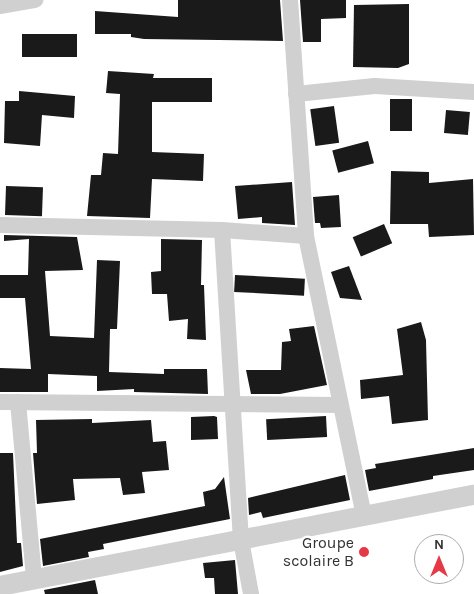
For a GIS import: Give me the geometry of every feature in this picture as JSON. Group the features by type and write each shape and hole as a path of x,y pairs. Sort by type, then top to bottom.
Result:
{"street":[{"path":"0,6 35,0"},
{"path":"290,0 306,236 364,516"},
{"path":"296,94 374,86 474,92"},
{"path":"0,225 222,230 306,236"},
{"path":"222,230 231,404 241,540 251,594"},
{"path":"0,402 340,404"},
{"path":"18,402 34,579"},
{"path":"0,586 474,495"}],"building":[{"path":"178,0 280,0 283,41 144,39 131,37 131,34 95,34 95,11 178,17"},
{"path":"300,0 346,0 346,18 321,19 321,42 303,42"},
{"path":"409,4 409,64 398,68 353,67 354,5"},
{"path":"22,34 77,34 77,57 22,57"},
{"path":"108,71 154,74 153,78 212,78 212,102 152,102 152,152 204,154 203,181 152,179 150,218 87,216 91,175 101,175 103,153 118,154 120,94 106,93"},
{"path":"19,91 75,96 74,118 42,115 40,146 4,143 5,101 19,101"},
{"path":"390,99 412,99 412,131 390,131"},
{"path":"334,106 339,143 315,146 310,109"},
{"path":"446,110 470,112 468,135 444,133"},
{"path":"368,141 374,163 338,173 332,151"},
{"path":"391,171 429,172 429,183 473,179 474,235 429,237 428,224 390,224"},
{"path":"292,182 295,225 262,223 262,217 238,219 235,186"},
{"path":"6,186 43,187 42,216 5,215"},
{"path":"339,195 341,227 321,228 320,223 315,223 313,197"},
{"path":"384,224 392,243 361,257 353,237"},
{"path":"4,235 77,237 83,270 45,271 50,336 94,338 97,260 120,261 117,329 110,329 109,372 164,374 164,369 207,369 208,394 134,392 134,389 97,391 97,376 48,374 48,392 0,392 0,368 31,369 25,298 0,298 0,275 28,275 29,239 4,241"},
{"path":"161,239 202,240 201,285 204,285 206,340 187,339 188,319 169,321 167,294 152,294 151,272 161,271"},
{"path":"349,266 362,300 340,298 331,272"},
{"path":"235,275 305,279 304,296 234,292"},
{"path":"421,322 426,340 428,420 392,424 389,396 361,399 360,380 403,375 397,329"},
{"path":"314,326 327,385 280,394 251,394 246,370 281,370 282,342 291,341 289,329"},
{"path":"326,416 327,437 267,440 266,419"},
{"path":"191,417 217,417 218,439 191,440"},
{"path":"92,419 92,423 151,420 153,442 166,441 169,470 142,472 145,493 123,495 120,478 73,479 75,500 37,504 33,453 37,453 36,420"},
{"path":"474,448 474,470 433,476 433,479 369,491 365,470 376,468 375,464"},
{"path":"0,453 13,453 17,543 21,543 23,566 0,572"},
{"path":"345,475 350,500 263,518 261,512 249,515 248,498"},
{"path":"224,477 230,519 103,544 104,549 88,552 89,557 43,566 40,539 205,506 203,492 215,489"},
{"path":"235,560 238,594 215,594 214,578 205,578 203,563"},
{"path":"95,580 98,594 45,594 44,590"}],"place":[{"name":"Groupe scolaire B","path":"364,552"}]}
